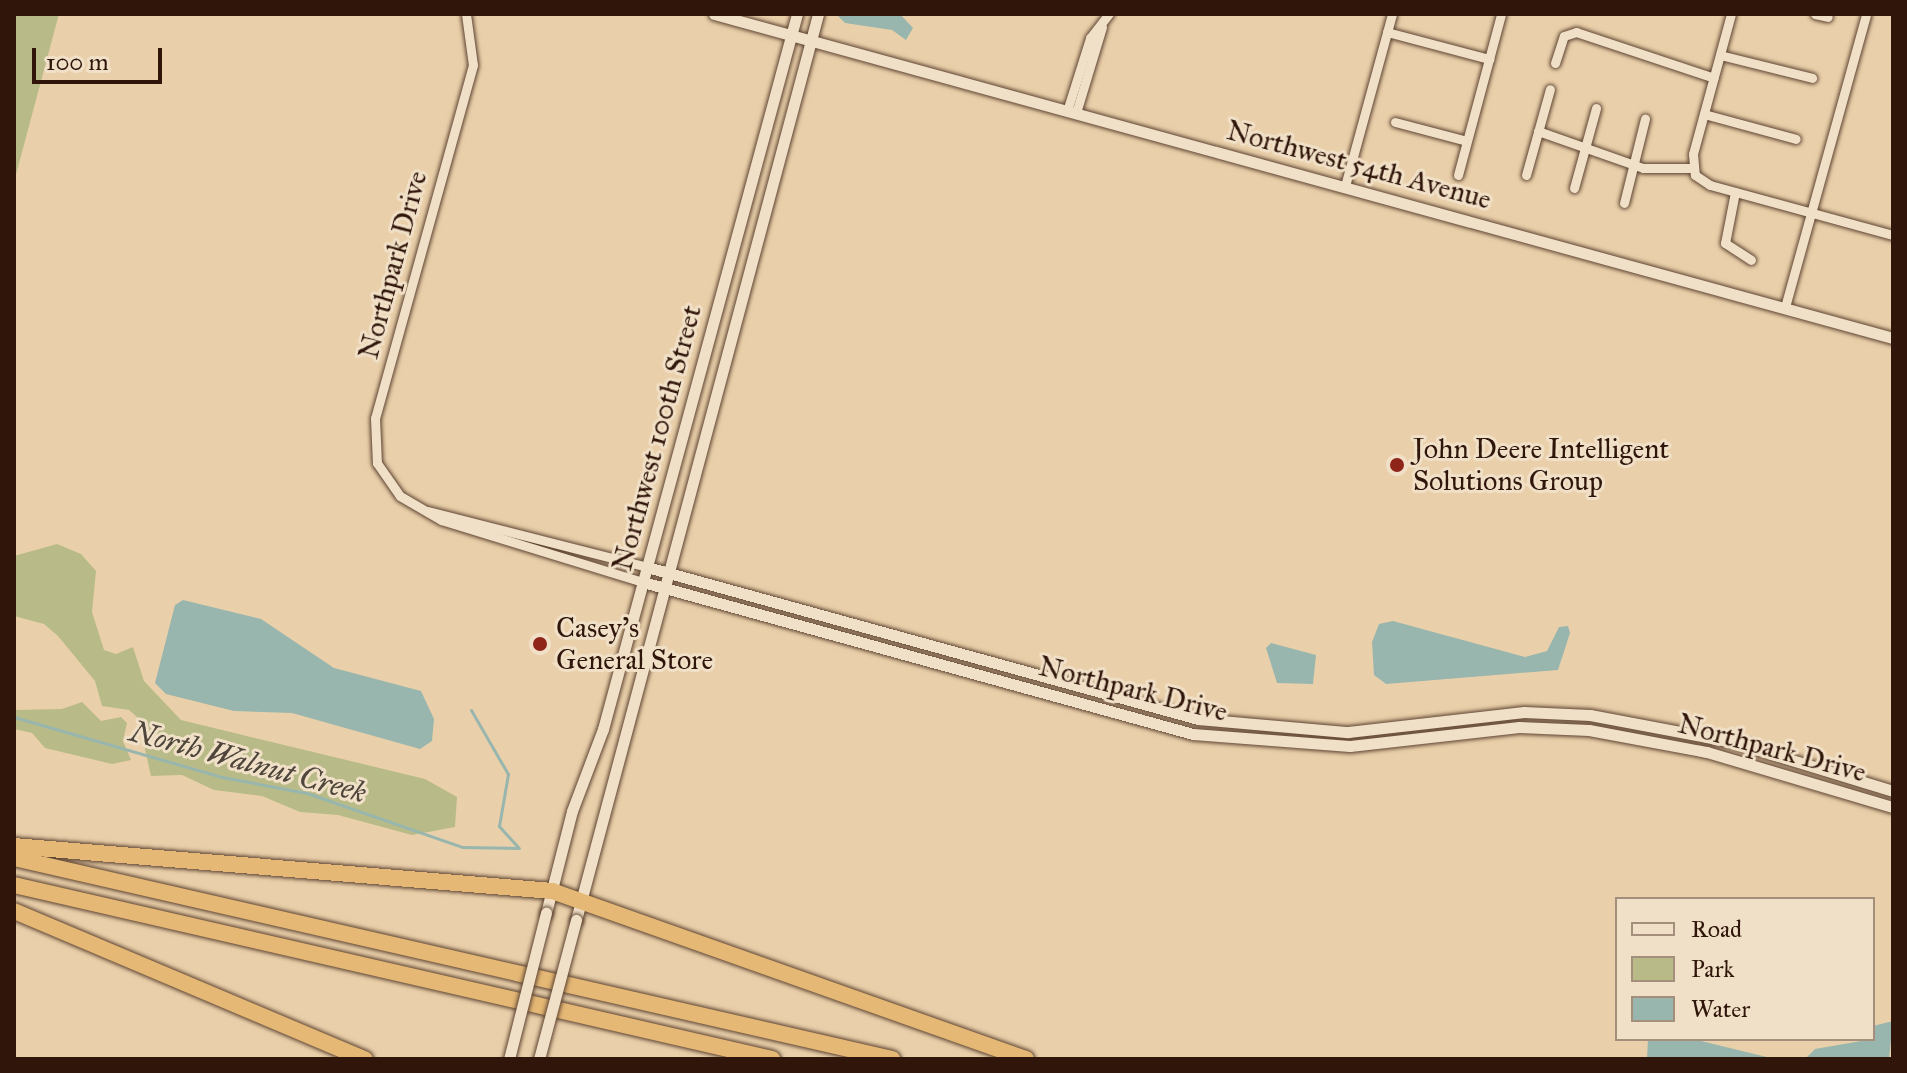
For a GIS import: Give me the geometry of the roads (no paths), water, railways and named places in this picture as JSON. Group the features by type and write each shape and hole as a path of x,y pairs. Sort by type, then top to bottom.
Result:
{"highway":[{"path":"14,846 552,891 582,899 1026,1059"},
{"path":"14,858 892,1059"},
{"path":"14,885 772,1059"},
{"path":"14,911 365,1059"}],"street":[{"name":"Northpark Drive","path":"466,14 473,65 373,430 383,476 400,496 424,511 518,546 1193,734 1324,746 1519,727 1589,730 1707,752 1893,807"},
{"name":"Northwest 54th Avenue","path":"714,14 1893,338"},
{"name":"Northwest 100th Street","path":"509,1059 552,891 643,582 797,14"},
{"name":"Northwest 100th Street","path":"539,1059 818,14"},
{"path":"1071,112 1109,14"},
{"path":"1345,186 1392,14"},
{"path":"1458,175 1501,14"},
{"path":"1692,168 1731,14"},
{"path":"1815,14 1828,17"},
{"path":"1785,307 1866,14"},
{"path":"1387,32 1489,59"},
{"path":"1555,63 1564,36 1576,32 1714,78"},
{"path":"1720,55 1812,78"},
{"path":"1526,175 1550,89"},
{"path":"1574,188 1596,108"},
{"path":"1704,114 1796,139"},
{"path":"1624,203 1645,119"},
{"path":"1395,122 1467,141"},
{"path":"1538,131 1585,145 1634,165 1692,168 1710,185 1893,235"},
{"path":"1735,192 1725,243 1751,260"},
{"name":"Northpark Drive","path":"424,511 647,567 1198,719 1348,732 1524,712 1590,715 1733,742 1893,791"},
{"path":"875,645 880,630"},
{"path":"1115,712 1119,697"},
{"path":"1589,730 1590,715"}],"water":[{"path":"900,14 913,28 906,40 892,30 845,23 837,15"},
{"path":"183,600 261,619 334,668 421,691 434,719 432,741 420,749 292,713 234,711 166,694 155,683 175,605"},
{"path":"1393,621 1525,657 1547,651 1559,627 1568,626 1570,633 1558,670 1386,684 1374,675 1372,642 1379,624"},
{"path":"1271,643 1316,655 1313,684 1277,683 1266,648"},
{"path":"1893,1021 1889,1059 1805,1059 1815,1049 1875,1041 1875,1026"},
{"path":"1648,1041 1701,1041 1775,1059 1647,1059"}],"waterway":[{"path":"471,710 508,774 499,826 518,847"},
{"name":"North Walnut Creek","path":"14,717 222,777 307,793 462,847 519,848"}],"place":[{"name":"John Deere Intelligent Solutions Group","path":"1397,465"},
{"name":"Casey's General Store","path":"540,644"}]}
